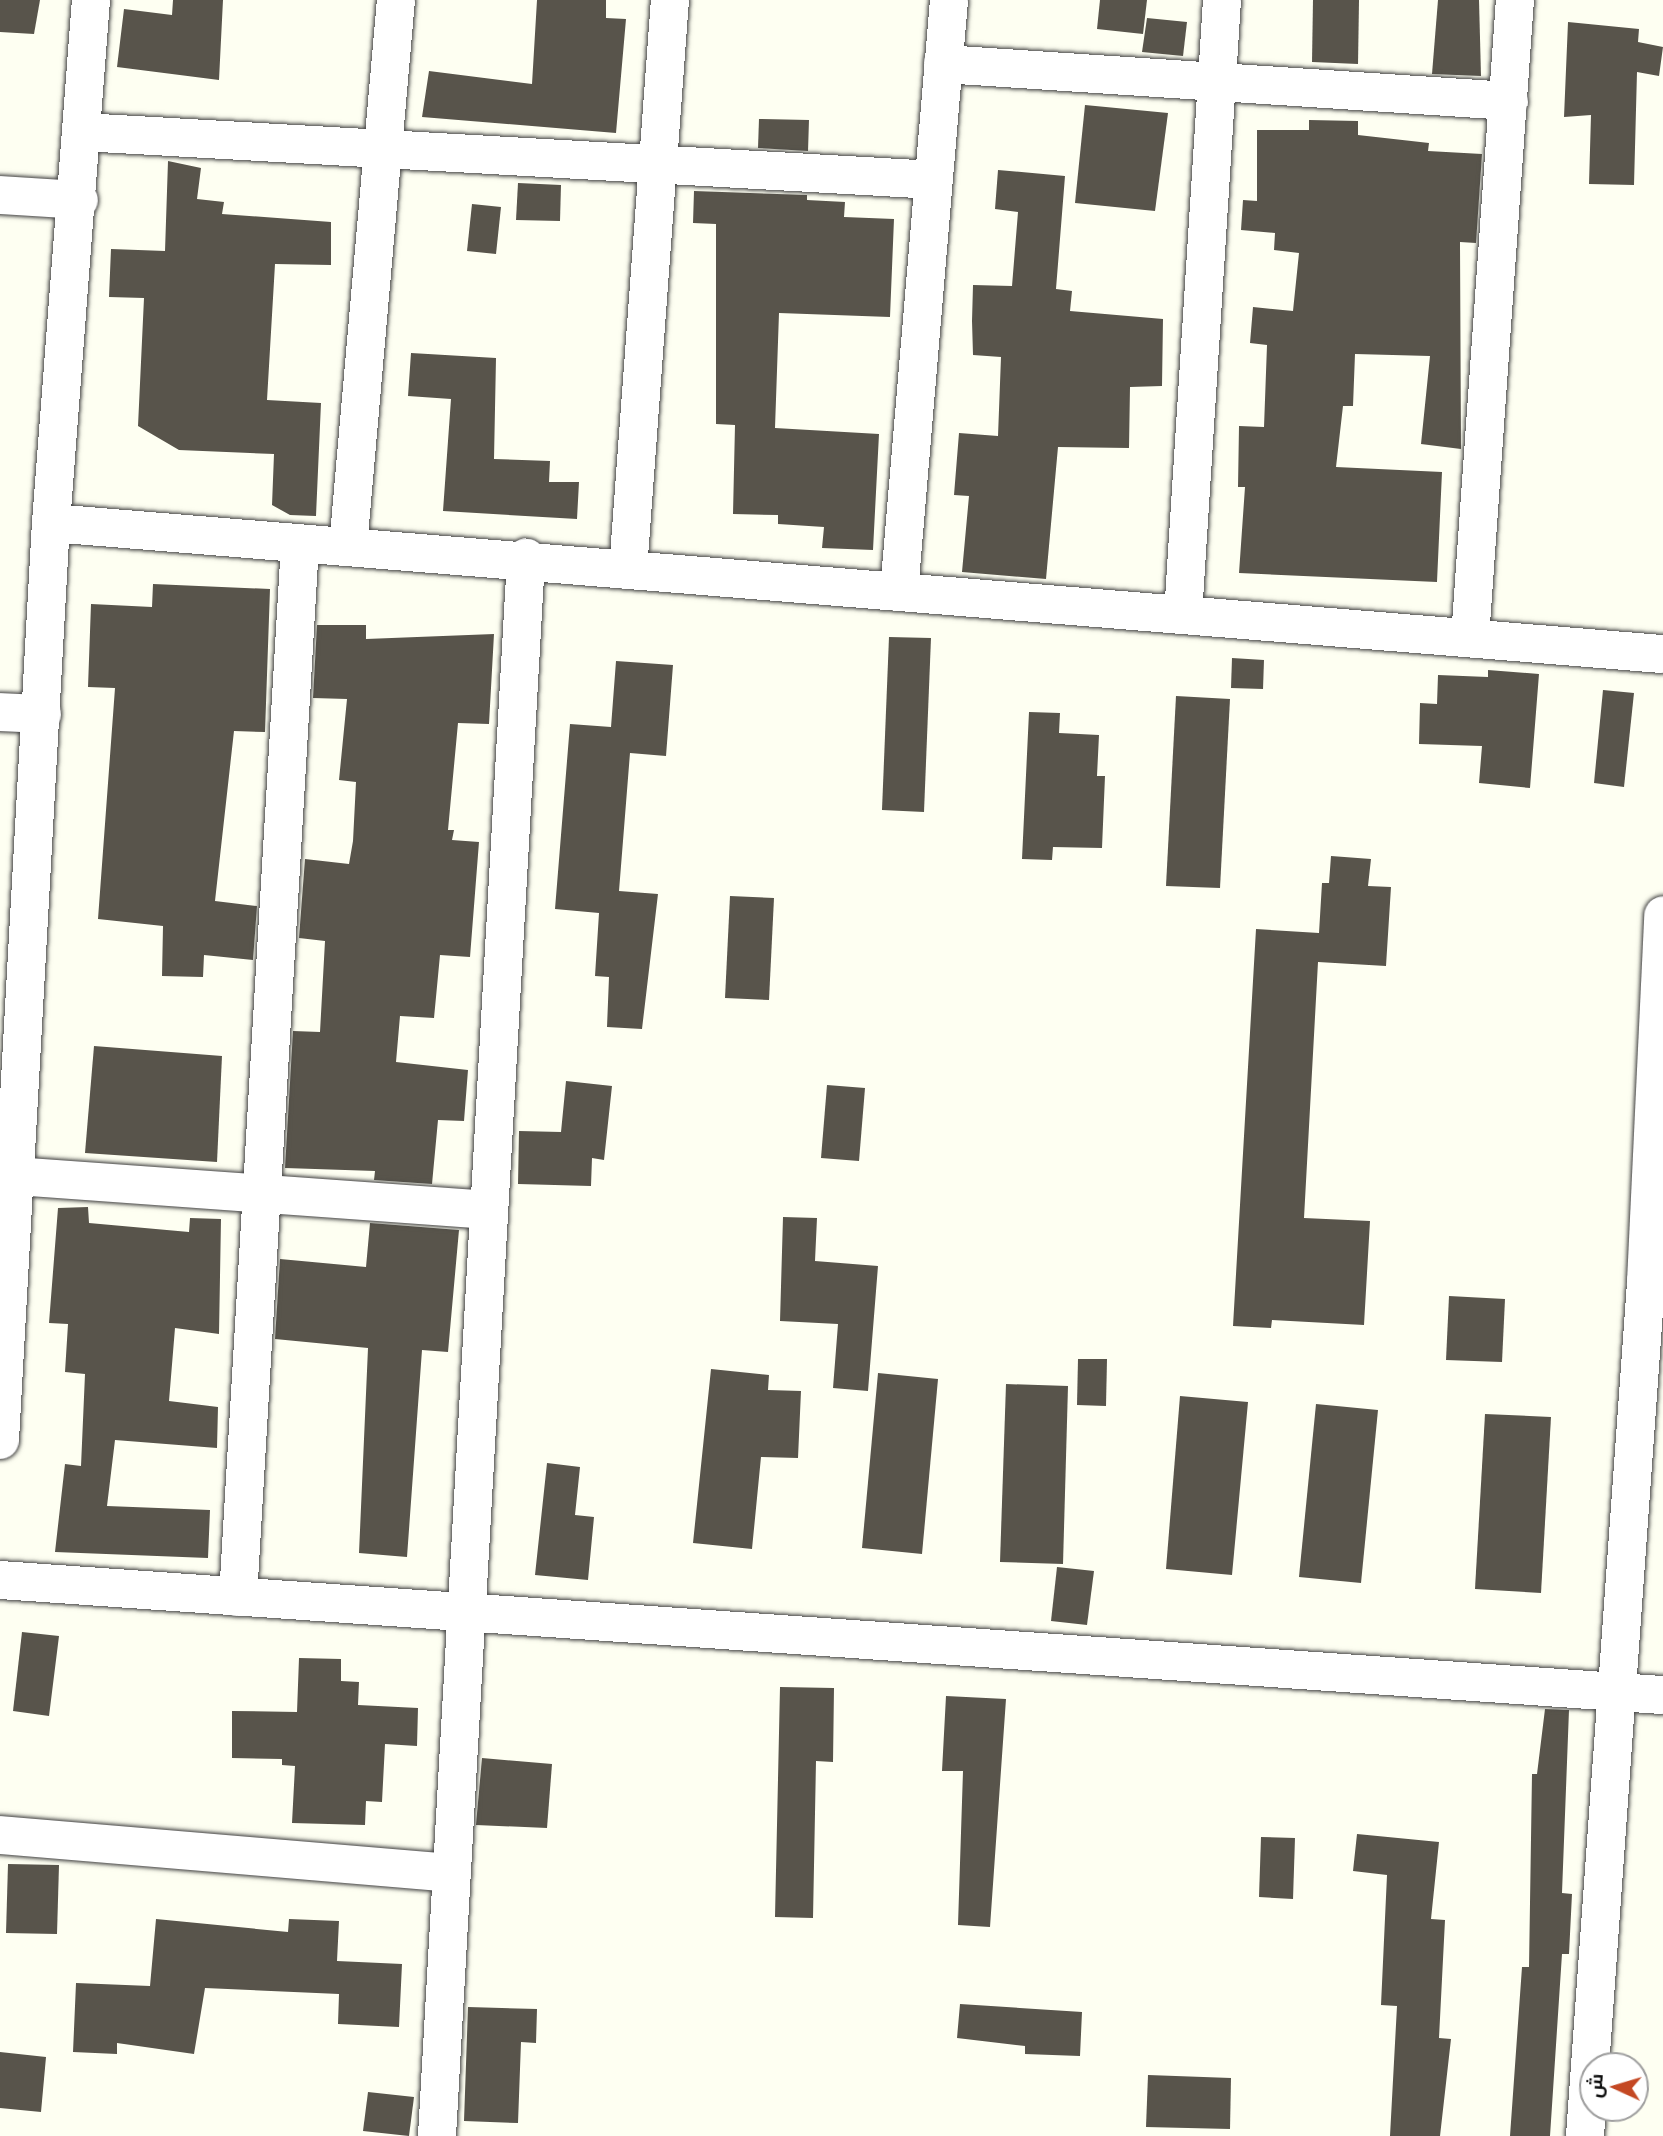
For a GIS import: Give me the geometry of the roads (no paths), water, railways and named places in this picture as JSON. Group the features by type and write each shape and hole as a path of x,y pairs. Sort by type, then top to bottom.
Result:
{"street":[{"path":"0,1440 15,1177 11,1054 42,714 51,523 79,200 91,0"},
{"path":"348,547 396,0"},
{"path":"628,570 670,0"},
{"path":"899,592 949,0"},
{"path":"1183,615 1222,0"},
{"path":"1470,638 1515,0"},
{"path":"943,64 1217,85 1509,102"},
{"path":"82,132 385,146 934,180"},
{"path":"0,195 79,200"},
{"path":"51,523 300,544 526,558 628,570 1663,654"},
{"path":"238,1597 300,544"},
{"path":"437,2136 449,1873 526,558"},
{"path":"0,712 42,714"},
{"path":"1585,2136 1616,1692 1654,1283 1663,915"},
{"path":"15,1177 488,1210"},
{"path":"0,1580 238,1597 464,1609 1663,1695"},
{"path":"0,1835 449,1873"}]}
